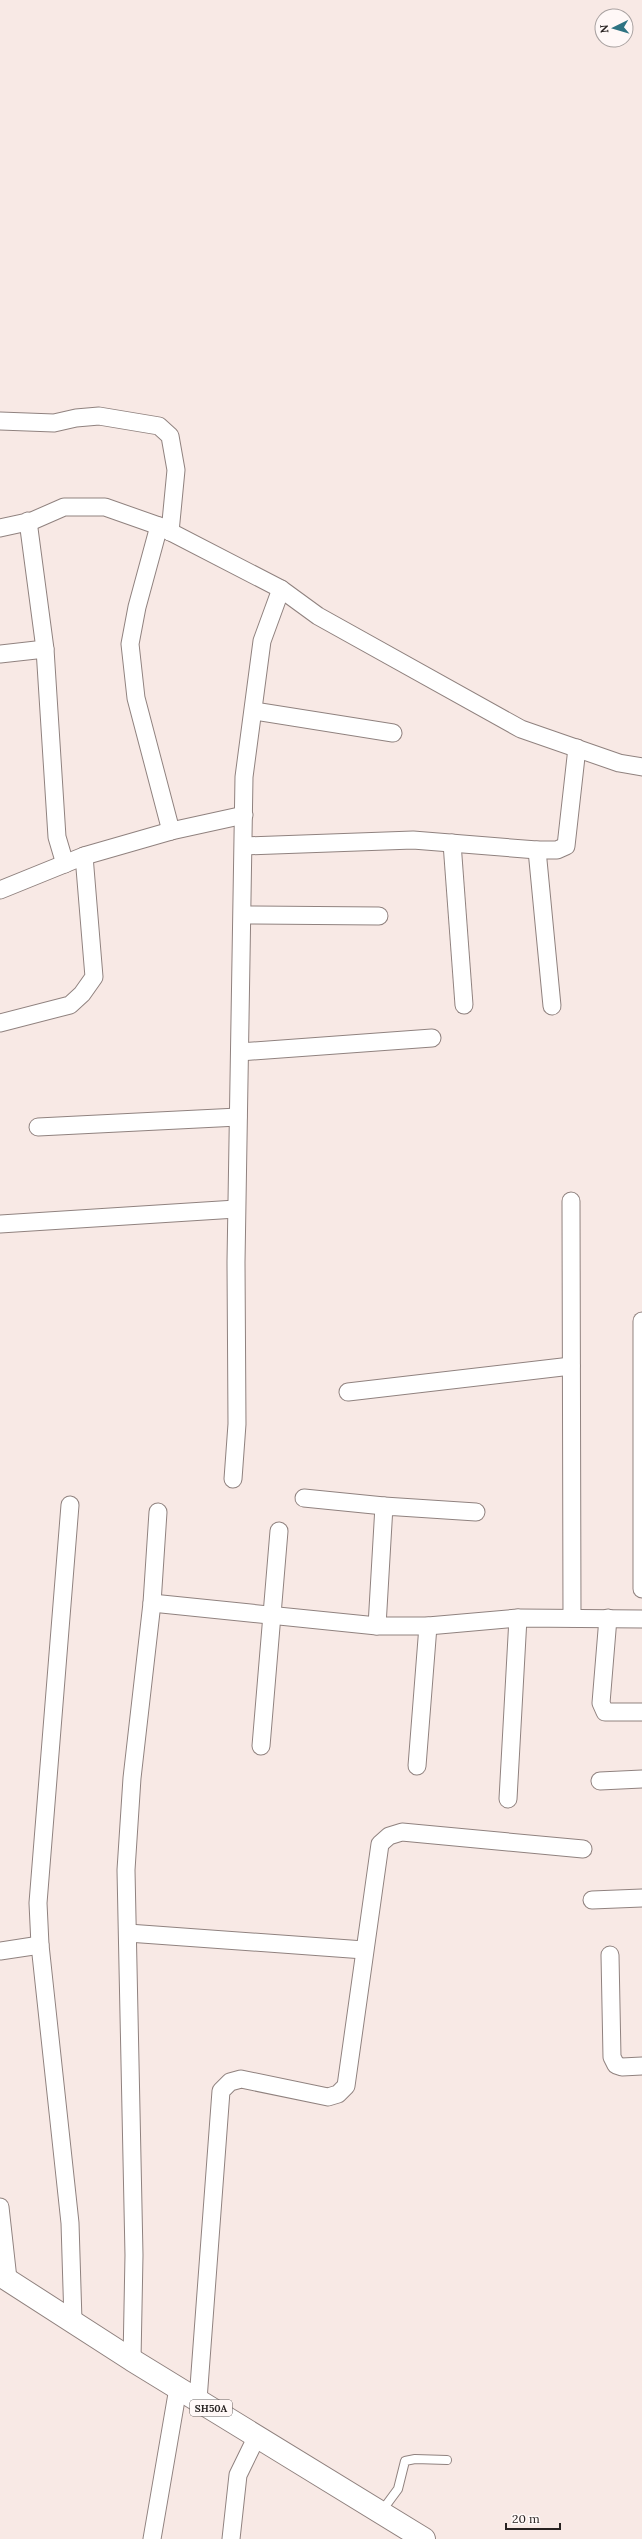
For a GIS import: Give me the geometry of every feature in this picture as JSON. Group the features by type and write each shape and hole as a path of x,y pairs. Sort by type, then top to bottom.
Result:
{"main road":[{"name":"SH50A","path":"4,2277 132,2360 424,2539"}],"street":[{"path":"0,421 54,423 76,418 98,416 159,426 170,436 176,470 164,529 137,607 130,644 136,698 171,831"},
{"path":"0,528 28,521 64,507 105,507 164,529 281,589 318,616 521,729 619,763 642,767"},
{"path":"28,521 45,649 57,838 65,864"},
{"path":"233,1479 237,1424 236,1208 243,915 244,777 254,711 262,641 281,589"},
{"path":"0,654 45,649"},
{"path":"254,711 393,732"},
{"path":"244,846 413,840 537,850 557,850 566,846 577,748"},
{"path":"0,890 84,856 171,831 244,815"},
{"path":"452,843 464,1005"},
{"path":"537,850 552,1006"},
{"path":"0,1023 70,1005 82,994 94,977 84,856"},
{"path":"243,915 379,916"},
{"path":"240,1052 432,1038"},
{"path":"38,1127 238,1117"},
{"path":"571,1201 572,1618"},
{"path":"0,1224 236,1208"},
{"path":"642,1321 642,1589"},
{"path":"348,1392 571,1366"},
{"path":"304,1498 384,1506 476,1512"},
{"path":"70,1504 39,1895 40,1945 70,2223 73,2321"},
{"path":"377,1626 384,1506"},
{"path":"132,2360 134,2255 126,1870 132,1778 152,1603 158,1512"},
{"path":"261,1746 274,1617 279,1531"},
{"path":"152,1603 274,1617 377,1626 428,1626 518,1618 642,1618"},
{"path":"508,1799 518,1618"},
{"path":"608,1618 601,1703 605,1712 642,1712"},
{"path":"417,1766 428,1626"},
{"path":"600,1781 642,1779"},
{"path":"198,2400 221,2091 230,2082 241,2079 328,2097 338,2094 346,2086 380,1844 389,1836 402,1832 583,1849"},
{"path":"592,1900 642,1898"},
{"path":"128,1933 364,1950"},
{"path":"0,1951 40,1945"},
{"path":"610,1954 612,2057 616,2065 622,2067 642,2066"},
{"path":"0,2207 4,2277"},
{"path":"152,2539 178,2388"},
{"path":"231,2539 238,2475 257,2436"}],"lane":[{"path":"381,2512 398,2490 405,2461 415,2459 447,2460"}]}
